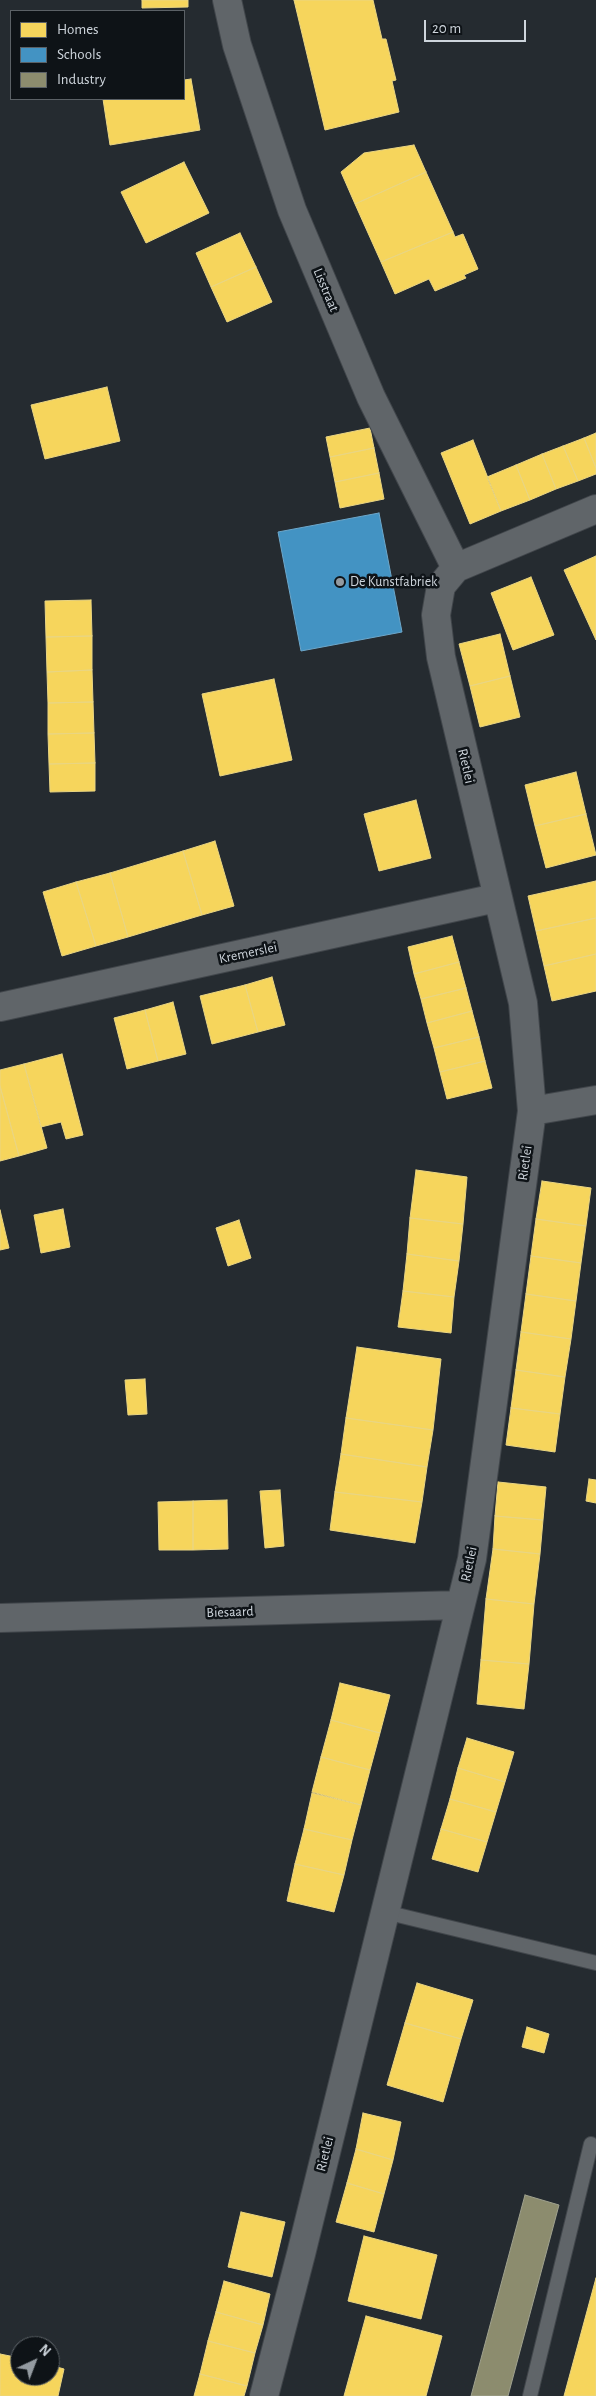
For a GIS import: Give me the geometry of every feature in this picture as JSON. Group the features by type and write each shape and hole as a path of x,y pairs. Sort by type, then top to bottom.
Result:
{"street":[{"name":"Lisstraat","path":"227,0 237,46 292,210 371,397 456,568"},
{"path":"456,568 596,509"},
{"name":"Rietlei","path":"264,2396 472,1559 532,1111 523,1003 496,898 441,657 436,615 442,586 456,568"},
{"name":"Kremerslei","path":"0,1008 496,898"},
{"path":"532,1111 596,1100"},
{"name":"Biesaard","path":"0,1618 460,1605"}],"lane":[{"path":"385,1912 596,1963"},
{"path":"530,2396 591,2144"}],"building: Homes":[{"path":"142,0 188,0 188,7 142,8"},
{"path":"294,0 373,0 382,39 386,39 396,80 392,81 399,112 325,130"},
{"path":"191,79 200,130 110,145 103,100 185,100 185,80"},
{"path":"414,145 426,172 355,204 341,172 364,153"},
{"path":"184,162 209,213 146,243 121,192"},
{"path":"426,172 453,232 381,262 355,204"},
{"path":"453,232 455,237 463,234 478,269 464,275 466,278 435,291 429,279 395,294 381,262"},
{"path":"240,233 256,267 211,287 196,253"},
{"path":"256,267 272,302 227,322 211,287"},
{"path":"107,387 120,441 45,459 31,405"},
{"path":"370,428 374,448 330,457 326,437"},
{"path":"596,433 596,468 584,438"},
{"path":"584,438 596,468 596,474 578,481 563,446"},
{"path":"473,440 501,511 470,524 441,453"},
{"path":"563,446 578,481 556,489 542,454"},
{"path":"374,448 379,473 335,482 330,457"},
{"path":"542,454 556,489 530,500 516,465"},
{"path":"516,465 530,500 501,511 487,477"},
{"path":"379,473 384,499 340,508 335,482"},
{"path":"596,556 596,640 564,570"},
{"path":"531,577 554,635 513,650 491,593"},
{"path":"91,600 92,636 46,637 45,601"},
{"path":"500,634 510,676 470,686 459,644"},
{"path":"92,636 92,670 47,672 46,637"},
{"path":"92,670 93,702 48,703 47,672"},
{"path":"510,676 520,717 480,727 470,686"},
{"path":"274,679 292,760 220,776 202,694"},
{"path":"93,702 94,733 48,734 48,703"},
{"path":"94,733 95,763 49,764 48,734"},
{"path":"95,763 95,791 50,792 49,764"},
{"path":"576,772 586,814 535,826 525,785"},
{"path":"416,800 431,858 379,871 364,814"},
{"path":"586,814 596,855 546,868 535,826"},
{"path":"215,841 234,906 202,915 183,851"},
{"path":"183,851 202,915 128,937 110,873"},
{"path":"110,873 128,937 96,946 76,882"},
{"path":"596,881 596,918 536,931 528,896"},
{"path":"76,882 96,946 62,956 43,892"},
{"path":"596,918 596,954 544,966 536,931"},
{"path":"452,936 459,962 414,974 408,947"},
{"path":"596,954 596,991 552,1001 544,966"},
{"path":"459,962 466,988 421,999 414,974"},
{"path":"272,977 285,1025 258,1032 245,985"},
{"path":"245,985 258,1032 212,1044 200,996"},
{"path":"466,988 472,1011 427,1023 421,999"},
{"path":"173,1002 186,1054 158,1061 145,1010"},
{"path":"145,1010 158,1061 127,1069 114,1018"},
{"path":"472,1011 479,1037 434,1048 427,1023"},
{"path":"479,1037 485,1061 440,1072 434,1048"},
{"path":"62,1054 83,1135 66,1139 61,1122 41,1127 24,1064"},
{"path":"485,1061 492,1088 447,1099 440,1072"},
{"path":"24,1064 47,1148 19,1156 0,1086 0,1070"},
{"path":"0,1086 19,1156 0,1161"},
{"path":"416,1170 467,1177 463,1224 410,1218"},
{"path":"542,1181 591,1188 586,1226 536,1219"},
{"path":"63,1209 70,1247 41,1253 34,1215"},
{"path":"0,1210 9,1248 0,1250"},
{"path":"410,1218 463,1224 459,1261 407,1254"},
{"path":"536,1219 586,1226 581,1263 531,1256"},
{"path":"239,1220 251,1258 228,1266 216,1228"},
{"path":"407,1254 459,1261 454,1297 403,1291"},
{"path":"531,1256 581,1263 576,1301 526,1294"},
{"path":"403,1291 454,1297 451,1333 398,1327"},
{"path":"526,1294 576,1301 571,1339 521,1332"},
{"path":"521,1332 571,1339 565,1377 516,1370"},
{"path":"357,1347 441,1359 433,1430 346,1418"},
{"path":"516,1370 565,1377 560,1414 511,1408"},
{"path":"145,1379 147,1414 128,1415 125,1380"},
{"path":"511,1408 560,1414 555,1452 506,1445"},
{"path":"346,1418 433,1430 427,1467 341,1454"},
{"path":"341,1454 427,1467 422,1502 335,1492"},
{"path":"589,1479 596,1480 596,1503 586,1501"},
{"path":"498,1482 546,1487 543,1520 495,1516"},
{"path":"280,1490 284,1546 265,1548 260,1491"},
{"path":"335,1492 422,1502 415,1543 330,1530"},
{"path":"227,1500 228,1549 193,1550 193,1501"},
{"path":"193,1501 193,1550 159,1550 158,1502"},
{"path":"495,1516 543,1520 540,1554 493,1549"},
{"path":"493,1549 540,1554 534,1604 486,1599"},
{"path":"486,1599 534,1604 529,1664 481,1660"},
{"path":"481,1660 529,1664 524,1709 477,1704"},
{"path":"340,1683 390,1695 380,1733 331,1720"},
{"path":"331,1720 380,1733 370,1770 321,1757"},
{"path":"467,1738 514,1752 505,1782 458,1768"},
{"path":"321,1757 370,1770 361,1805 312,1792"},
{"path":"458,1768 505,1782 496,1812 450,1799"},
{"path":"312,1793 361,1805 352,1840 304,1829"},
{"path":"450,1799 496,1812 487,1842 441,1829"},
{"path":"304,1829 352,1840 344,1875 295,1864"},
{"path":"441,1829 487,1842 478,1872 432,1859"},
{"path":"295,1864 344,1875 334,1912 287,1901"},
{"path":"417,1983 473,2000 461,2039 405,2023"},
{"path":"405,2023 461,2039 443,2102 387,2085"},
{"path":"527,2027 549,2034 544,2053 522,2047"},
{"path":"363,2113 401,2122 393,2160 356,2149"},
{"path":"356,2149 393,2160 384,2194 347,2183"},
{"path":"347,2183 384,2194 374,2232 336,2222"},
{"path":"241,2212 285,2222 272,2277 228,2267"},
{"path":"364,2236 437,2255 421,2319 348,2301"},
{"path":"596,2278 596,2396 564,2396"},
{"path":"224,2281 270,2294 263,2325 216,2312"},
{"path":"216,2312 263,2325 255,2353 208,2341"},
{"path":"366,2316 442,2336 426,2396 344,2396"},
{"path":"208,2341 255,2353 247,2386 200,2374"},
{"path":"0,2354 10,2356 10,2386 60,2386 60,2368 64,2369 58,2396 0,2396"},
{"path":"200,2374 247,2386 244,2396 194,2396"}],"building: Schools":[{"name":"De Kunstfabriek","path":"379,513 402,632 301,651 278,532"}],"building: Industry":[{"path":"525,2195 559,2205 508,2396 471,2396"}],"place":[{"name":"De Kunstfabriek","path":"340,582"}]}
